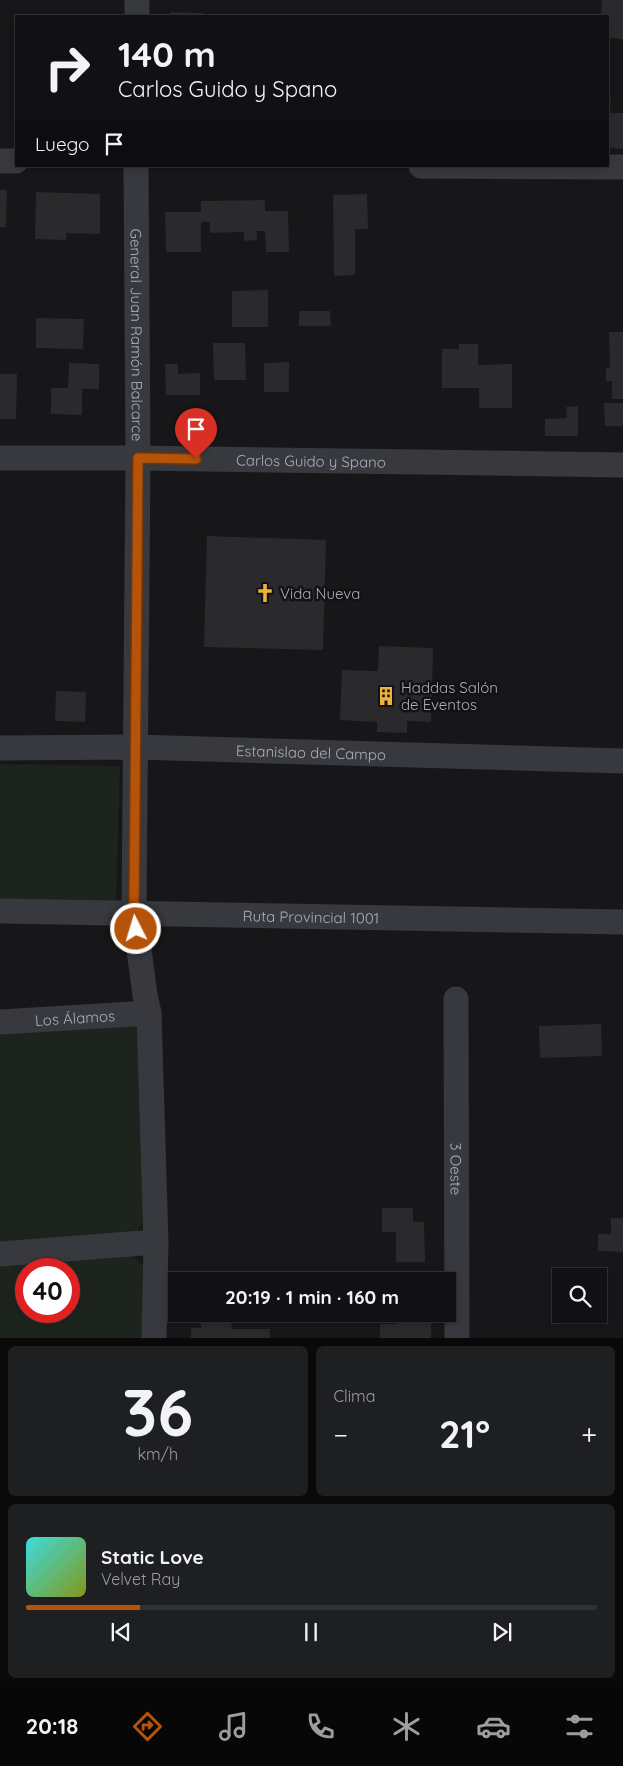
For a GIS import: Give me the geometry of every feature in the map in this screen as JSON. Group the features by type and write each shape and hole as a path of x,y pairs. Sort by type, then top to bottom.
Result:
{"street":[{"path":"137,0 137,15"},
{"path":"0,161 15,161"},
{"name":"General Juan Ramón Balcarce","path":"136,167 138,458 134,912 149,1012 156,1242 154,1338"},
{"path":"609,167 623,167"},
{"name":"Carlos Guido y Spano","path":"0,458 138,458 623,465"},
{"name":"Estanislao del Campo","path":"0,748 135,748 623,761"},
{"name":"Ruta Provincial 1001","path":"0,911 623,922"},
{"name":"3 Oeste","path":"456,999 456,1338"},
{"name":"Los Álamos","path":"0,1022 149,1012"},
{"path":"0,1254 156,1242"}],"shaded area":[{"path":"0,764 120,766 116,901 0,899"},
{"path":"127,1020 147,1036 148,1216 135,1233 0,1242 0,1032"},
{"path":"129,1253 147,1269 147,1338 0,1338 0,1264 15,1263 15,1323 80,1323 80,1258 70,1258"}],"building":[{"path":"602,0 623,0 623,39 609,38 609,15 601,15"},
{"path":"170,12 203,13 203,15 170,15"},
{"path":"609,98 611,98 610,113 623,113 623,149 609,148"},
{"path":"0,190 7,190 6,227 0,227"},
{"path":"36,192 100,194 100,234 66,233 66,240 35,239"},
{"path":"367,194 368,229 355,229 355,275 334,276 333,195"},
{"path":"265,200 265,211 288,211 289,252 266,252 265,231 257,231 257,240 244,241 244,232 210,233 210,222 201,222 201,252 166,252 165,212 201,212 201,201"},
{"path":"268,290 268,327 232,327 232,291"},
{"path":"299,311 330,311 331,326 299,326"},
{"path":"36,318 84,319 83,349 36,348"},
{"path":"609,332 623,332 623,399 612,399 612,381 606,381 606,368 610,368"},
{"path":"213,343 245,343 246,380 214,380"},
{"path":"459,344 478,344 478,365 512,364 512,408 479,408 479,388 442,388 442,349 459,349"},
{"path":"289,362 289,392 264,392 264,363"},
{"path":"69,363 99,364 99,389 82,389 82,415 51,414 51,388 68,388"},
{"path":"165,364 178,364 178,374 200,373 200,395 166,395"},
{"path":"0,374 17,374 16,419 0,419"},
{"path":"604,403 623,403 623,426 605,426"},
{"path":"578,406 578,436 545,436 545,419 567,418 566,407"},
{"name":"Vida Nueva","path":"207,536 326,540 323,650 204,647"},
{"name":"Haddas Salón de Eventos","path":"379,646 433,648 431,722 407,721 407,733 377,732 377,722 340,720 342,670 378,671"},
{"path":"56,691 86,692 85,722 55,721"},
{"path":"601,1024 602,1056 540,1058 539,1026"},
{"path":"382,1208 413,1208 413,1222 424,1222 425,1262 396,1262 396,1232 382,1232"},
{"path":"611,1218 623,1218 623,1252 598,1251 598,1234 611,1234"},
{"path":"234,1271 234,1272 201,1272"},
{"path":"201,1322 231,1322 232,1329 270,1329 270,1338 191,1338 191,1328 201,1328"},
{"path":"431,1322 431,1338 380,1338 380,1324"}],"place":[{"name":"Vida Nueva","path":"265,593"},
{"name":"Haddas Salón de Eventos","path":"386,696"}],"route":[{"path":"136,929 134,912 138,458 196,459"}]}
